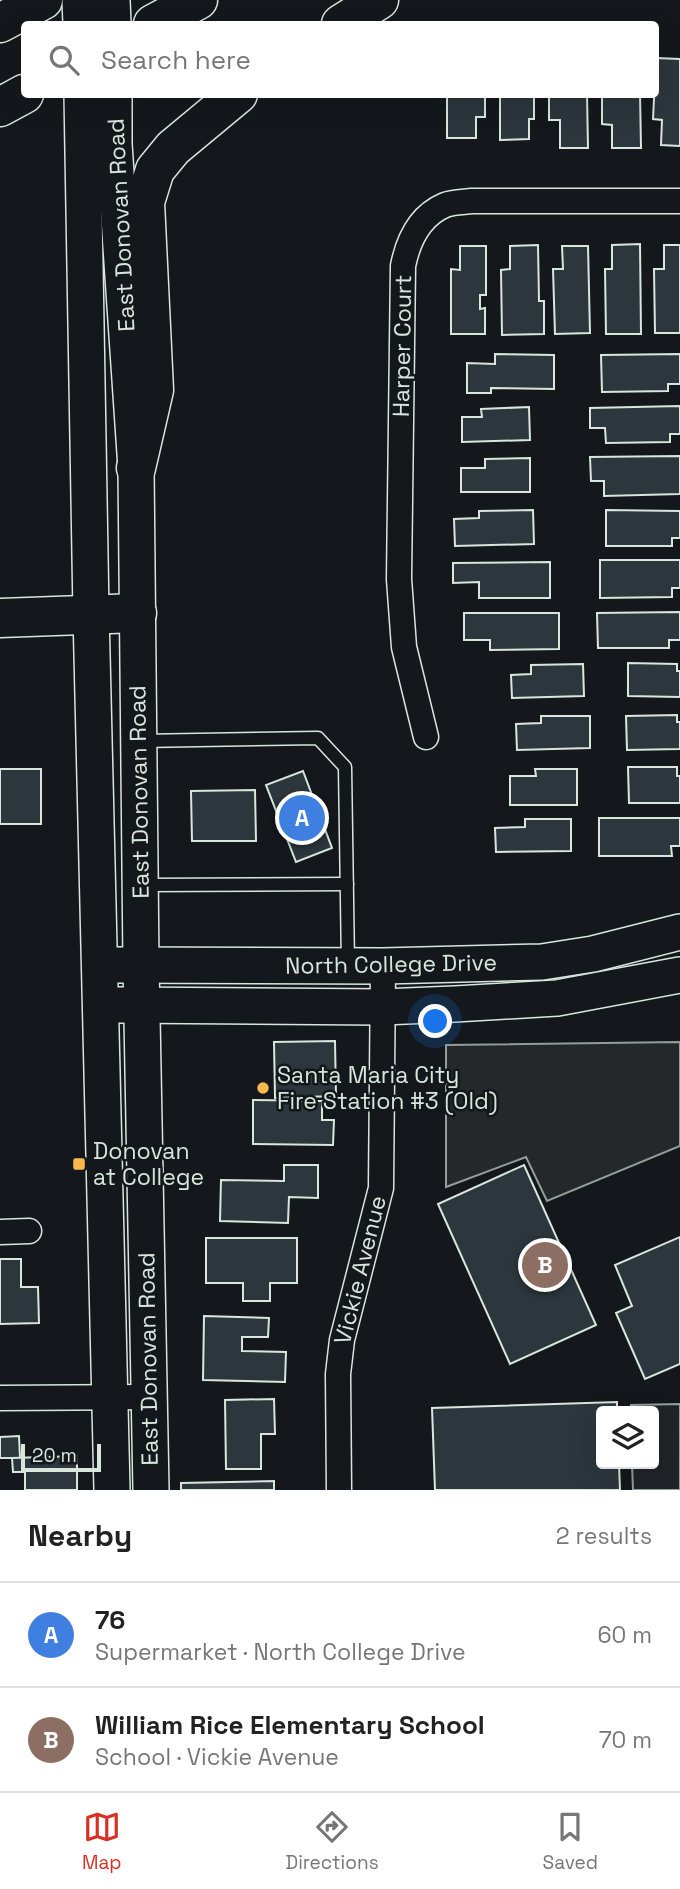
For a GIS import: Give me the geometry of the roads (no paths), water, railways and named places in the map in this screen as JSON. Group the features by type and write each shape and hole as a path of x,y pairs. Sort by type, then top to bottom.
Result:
{"highway":[{"path":"0,23 43,0"},
{"path":"159,21 198,0"},
{"path":"346,21 379,0"},
{"path":"0,107 21,95"},
{"path":"136,468 154,390 145,202 155,170 173,148 233,98"},
{"path":"0,618 137,613"}],"main road":[{"path":"80,0 81,21"},
{"path":"113,0 113,21"},
{"name":"East Donovan Road","path":"82,98 112,1490"},
{"name":"East Donovan Road","path":"114,98 114,144 136,468 141,1005 151,1490"},
{"name":"North College Drive","path":"99,964 383,966 542,962 593,954 680,932"},
{"name":"North College Drive","path":"100,1005 382,1007 557,998 680,975"}],"street":[{"name":"Harper Court","path":"426,737 404,647 399,579 403,266 407,245 422,221 445,205 472,201 680,201"},
{"name":"Vickie Avenue","path":"339,1490 338,1374 342,1340 381,1188 383,966"},
{"path":"0,1232 29,1231"},
{"path":"0,1398 149,1397"}],"lane":[{"path":"138,741 318,738 345,767 348,966"},
{"path":"140,885 347,884"}],"place":[{"name":"76","path":"302,818"},
{"name":"Santa Maria City Fire Station #3 (Old)","path":"263,1088"},
{"name":"Donovan at College","path":"79,1164"},
{"name":"William Rice Elementary School","path":"545,1265"}]}
